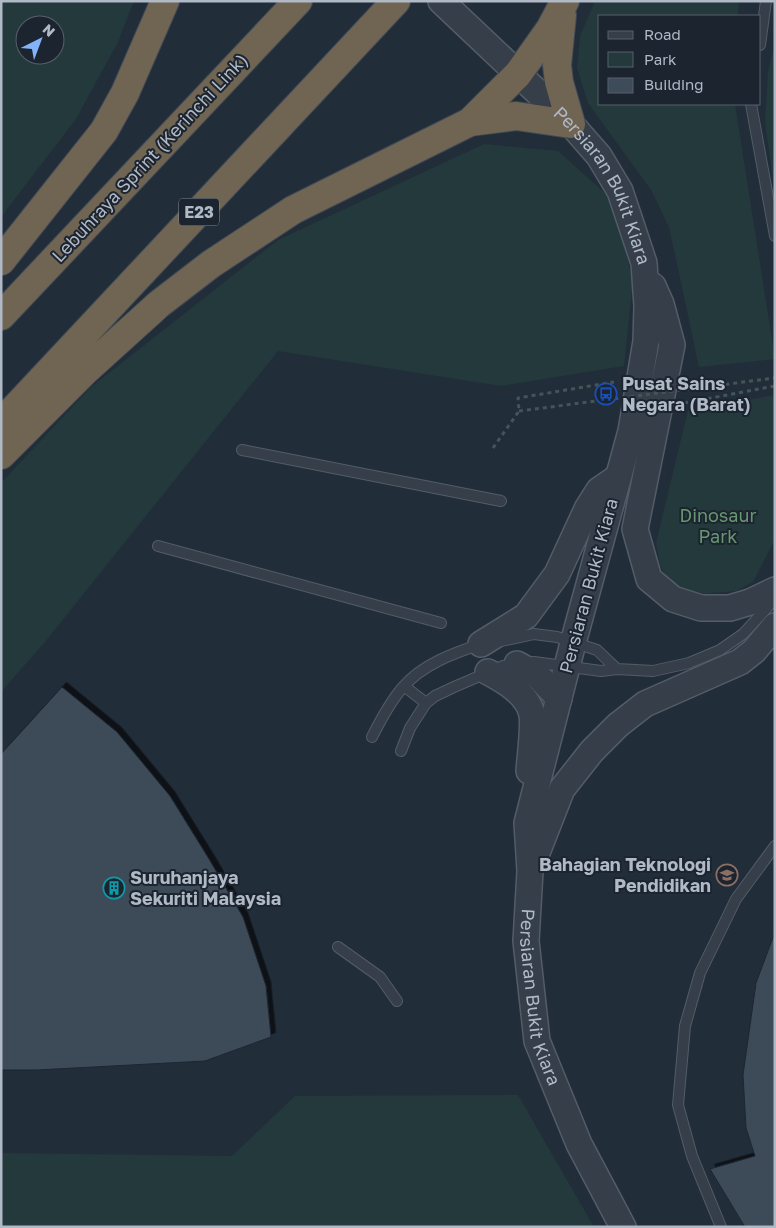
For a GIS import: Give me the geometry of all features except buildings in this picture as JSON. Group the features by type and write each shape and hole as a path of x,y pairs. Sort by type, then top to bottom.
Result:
{"highway":[{"path":"1,261 104,131 125,93 165,1"},
{"name":"Lebuhraya Sprint (Kerinchi Link)","path":"1,316 298,1"},
{"name":"E23","path":"1,423 396,1"},
{"path":"1,455 93,364 159,304 210,264 293,210 470,122 518,74 550,29 564,4"},
{"path":"470,122 516,116 571,124 559,82 557,64 564,4"}],"street":[{"name":"Persiaran Bukit Kiara","path":"441,1 571,124 599,156 620,191 644,263 647,306 646,341 631,431 573,643 527,823 530,872 526,941 537,1040 579,1144 623,1227"},
{"path":"644,263 661,304 672,345 635,529 649,578 673,599 701,608 730,608 750,602 775,590"},
{"path":"481,644 526,616 557,574 587,509 599,490 618,477"},
{"path":"530,872 562,789 592,751 618,725 645,704 740,662 754,651 775,626"},
{"path":"517,664 538,676 559,698"},
{"path":"488,672 514,688 527,704 532,716 527,823"}],"lane":[{"path":"761,38 766,1"},
{"path":"751,105 775,236"},
{"path":"242,450 501,501"},
{"path":"158,546 441,623"},
{"path":"400,750 410,728 426,703 435,696 488,672 503,666 534,662 601,671 617,669 653,671 689,663 720,650 743,634 775,599"},
{"path":"372,737 386,709 404,686 418,673 444,657 481,644 534,634 557,637 597,650 617,669"},
{"path":"404,686 426,703"},
{"path":"721,1227 692,1156 678,1105 685,1026 700,973 736,900 775,846"},
{"path":"338,947 380,976 397,1001"}],"path":[{"path":"493,448 519,411 518,398 640,378"},
{"path":"519,411 775,378"},
{"path":"696,401 775,386"}],"green space":[{"path":"1,1 134,1 118,42 76,119 1,217"},
{"path":"595,1 739,1 738,15 598,15 598,105 735,105 775,359 699,367 669,227 651,190 588,103 577,68 580,36"},
{"path":"775,43 775,194 765,123 768,72"},
{"path":"484,144 558,151 614,201 633,282 624,366 501,386 278,351 45,642 1,692 1,483 91,387 278,240"},
{"name":"Dinosaur Park","path":"775,395 775,539 753,582 736,591 699,594 679,591 667,582 660,564 656,543 688,410"},
{"path":"518,1095 594,1227 1,1227 1,1153 232,1156 295,1096"}],"place":[{"name":"Pusat Sains Negara (Barat)","path":"606,394"},
{"name":"Bahagian Teknologi Pendidikan","path":"727,875"},
{"name":"Suruhanjaya Sekuriti Malaysia","path":"114,888"}]}
